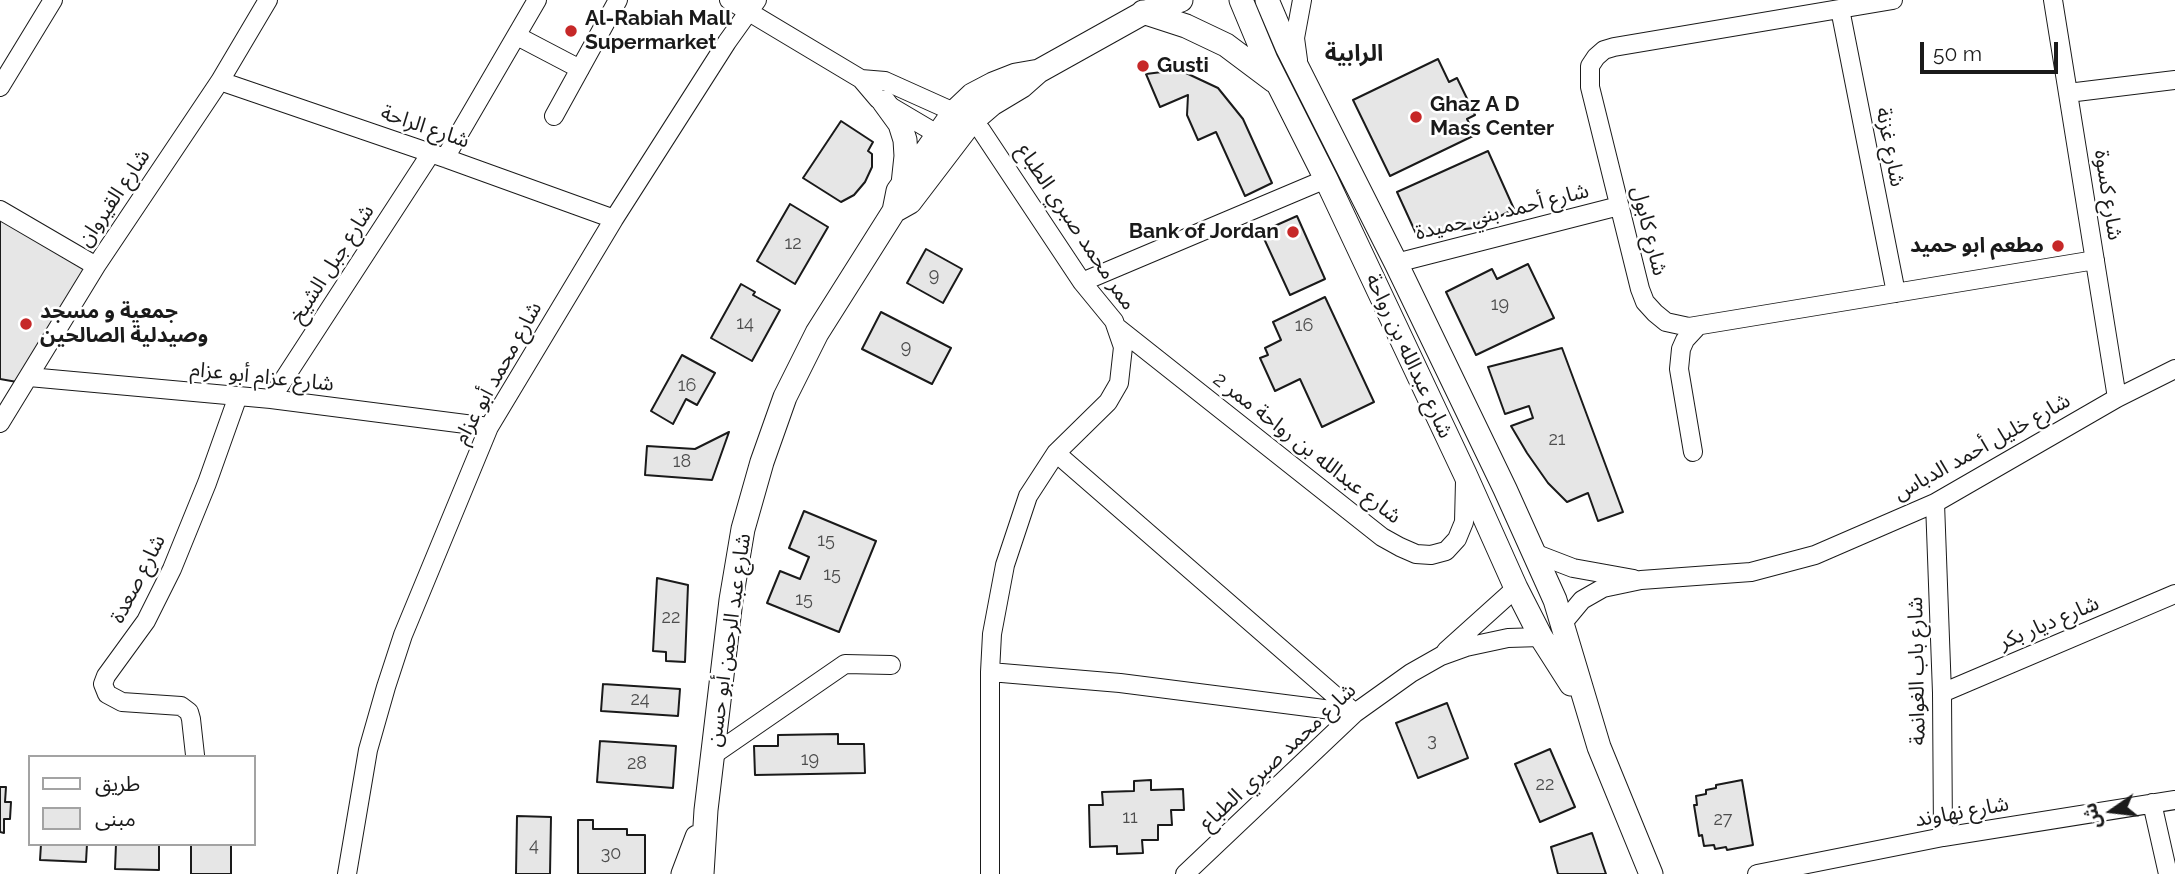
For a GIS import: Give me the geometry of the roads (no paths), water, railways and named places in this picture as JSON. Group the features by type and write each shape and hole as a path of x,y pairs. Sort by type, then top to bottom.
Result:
{"street":[{"path":"0,86 53,0"},
{"name":"شارع القيروان","path":"0,423 96,266 220,81 268,0"},
{"name":"شارع جبل الشيخ","path":"271,399 438,155 517,36 537,0"},
{"path":"554,116 618,0"},
{"path":"729,0 753,6 860,79 878,99 946,139"},
{"name":"شارع عبد الرحمن أبو حسن","path":"894,211 910,202 946,139 962,117 972,95 1016,75 1039,71 1146,7 1181,0"},
{"name":"شارع عبدالله بن رواحة","path":"1241,0 1516,588 1541,637 1586,706"},
{"name":"شارع عبدالله بن رواحة","path":"1267,0 1506,489 1555,600 1586,706 1618,797 1651,874"},
{"path":"1299,70 1295,38 1303,0"},
{"name":"شارع كابول","path":"1893,0 1614,47 1596,57 1588,76 1640,289 1646,302 1667,322 1680,326 1698,326 2095,260"},
{"name":"شارع كسوة","path":"2053,0 2117,398"},
{"name":"شارع محمد أبو عزام","path":"347,874 368,750 386,687 403,635 489,427 614,219 753,6"},
{"path":"1146,7 1216,40 1245,57 1279,86"},
{"name":"شارع غزنة","path":"1840,9 1896,293"},
{"path":"517,36 580,69"},
{"path":"860,79 885,81 962,117"},
{"path":"2068,93 2175,80"},
{"name":"شارع الراحة","path":"220,81 438,155 614,219"},
{"path":"884,102 900,124 905,140 903,184"},
{"name":"ممر محمد صبري الطباع","path":"962,117 981,130 995,147 1037,216 1082,282 1118,328 1123,347 1119,383 1108,402 1056,453 1028,496 1008,554 998,599 990,672 990,874"},
{"name":"شارع عبد الرحمن أبو حسن","path":"702,874 706,810 731,600 743,528 762,462 785,397 817,333 894,211 898,191 946,139"},
{"path":"1082,282 1326,179"},
{"name":"شارع أحمد بني حميدة","path":"1396,263 1619,206"},
{"path":"0,210 96,266"},
{"path":"1693,452 1679,359 1685,341 1698,326"},
{"name":"شارع عبدالله بن رواحة ممر 2","path":"1118,328 1382,537 1416,554 1431,555 1446,551 1457,539 1464,522 1465,474"},
{"name":"شارع خليل أحمد الدباس","path":"1562,624 1581,600 1603,588 1641,580 1738,574 1815,555 1935,503 2117,398 2175,369"},
{"name":"شارع عزام أبو عزام","path":"29,377 271,399 489,427"},
{"name":"شارع صعدة","path":"195,755 189,712 181,706 122,702 107,694 103,684 146,621 172,569 238,396"},
{"path":"1056,453 1355,713"},
{"name":"شارع باب الغوانمة","path":"1935,503 1942,693 1943,837"},
{"name":"شارع خليل أحمد الدباس","path":"1534,553 1573,568 1641,580"},
{"name":"شارع محمد صبري الطباع","path":"1441,656 1516,588"},
{"name":"شارع ديار بكر","path":"1942,693 2175,594"},
{"name":"شارع محمد صبري الطباع","path":"1187,873 1355,713 1411,673 1441,656 1466,647 1493,640 1541,637"},
{"path":"713,755 845,664 891,666"},
{"path":"990,672 1120,683 1355,713"},
{"name":"شارع نهاوند","path":"1757,874 1943,837 2175,800"},
{"path":"2152,803 2168,874"},
{"name":"شارع عبد الرحمن أبو حسن","path":"684,874 706,810"}],"place":[{"name":"Al-Rabiah Mall Supermarket","path":"571,31"},
{"name":"Gusti","path":"1143,66"},
{"name":"Ghaz A D Mass Center","path":"1416,117"},
{"name":"Bank of Jordan","path":"1293,232"},
{"name":"مطعم ابو حميد","path":"2058,246"},
{"name":"جمعية و مسجد وصيدلية الصالحين","path":"26,324"}],"district":[{"name":"الرابية","path":"1354,54"}]}
